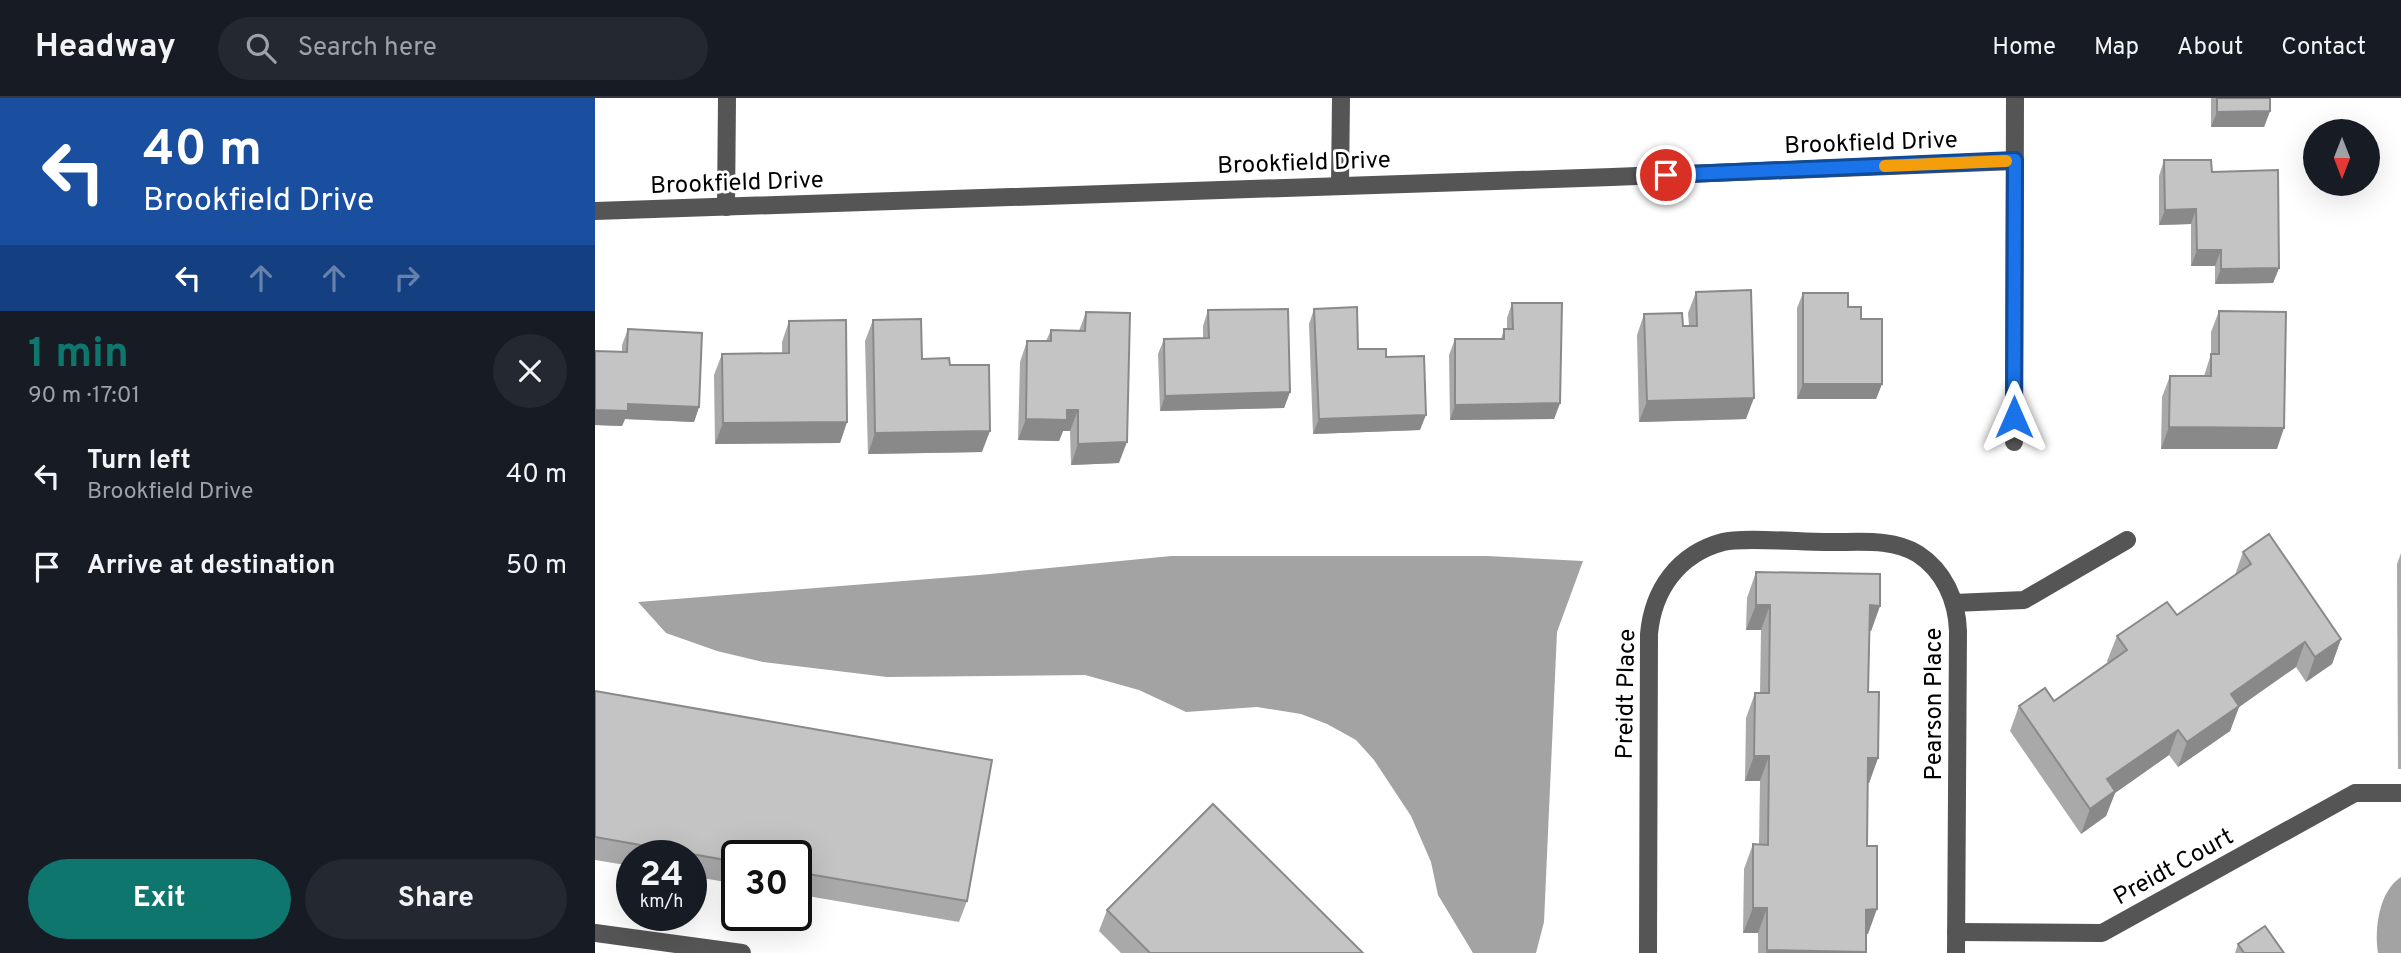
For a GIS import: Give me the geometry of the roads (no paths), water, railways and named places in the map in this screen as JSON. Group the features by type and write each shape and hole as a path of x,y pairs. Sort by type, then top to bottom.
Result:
{"street":[{"path":"726,207 727,98"},
{"path":"1340,185 1341,98"},
{"path":"2014,442 2015,98"},
{"name":"Brookfield Drive","path":"595,211 2015,160"},
{"path":"1954,603 2024,600 2127,540"},
{"name":"Preidt Place","path":"1648,953 1649,634 1653,607 1675,569 1697,551 1723,541 1793,542"},
{"name":"Pearson Place","path":"1793,542 1889,543 1917,554 1946,582 1954,603 1958,631 1956,953"},
{"name":"Preidt Court","path":"1956,932 2102,933 2355,793 2401,793"},
{"path":"595,933 742,953"}]}
